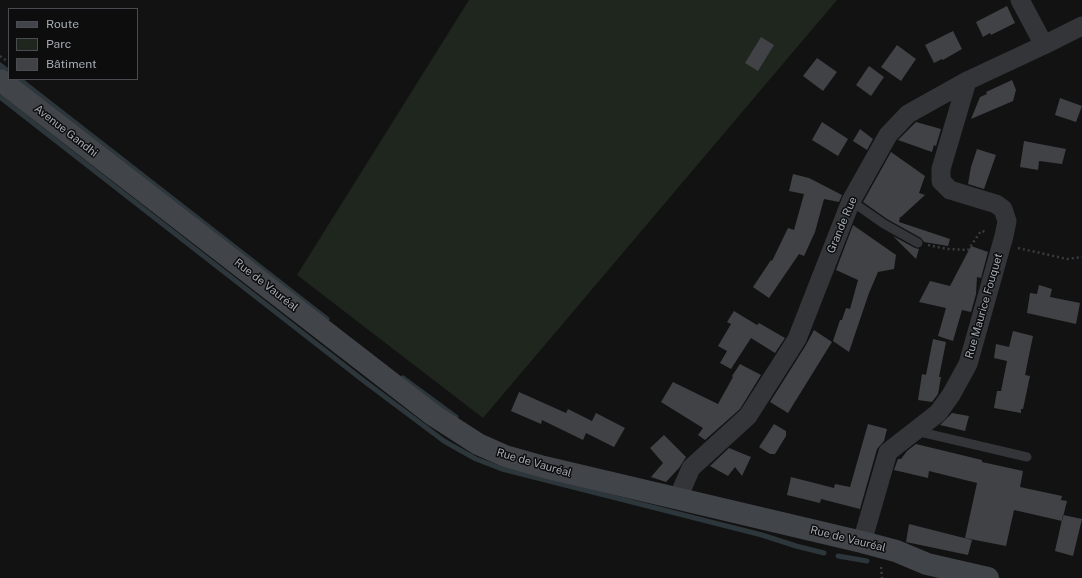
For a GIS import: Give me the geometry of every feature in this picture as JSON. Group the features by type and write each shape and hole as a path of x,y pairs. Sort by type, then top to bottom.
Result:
{"main road":[{"name":"Avenue Gandhi","path":"0,80 132,182"},
{"name":"Rue de Vauréal","path":"132,182 433,415 466,438 491,450 520,461 862,542 896,551 927,564 988,578"}],"street":[{"path":"1020,0 1044,45"},
{"name":"Grande Rue","path":"680,500 681,491 691,468 748,416 797,338 851,201 888,135 908,114 967,81 1082,26"},
{"name":"Rue Maurice Fouquet","path":"862,542 888,452 938,413 951,395 968,364 1004,236 1007,221 1003,209 996,204 950,190 941,181 941,169 967,81"}],"lane":[{"path":"851,201 884,224 918,243"},
{"path":"915,431 1027,457"}],"path":[{"path":"0,56 8,62"},
{"path":"918,243 947,249 968,250 981,231 1004,236"},
{"path":"1020,248 1068,259 1082,257"}],"green space":[{"path":"469,0 837,0 483,418 297,275"}],"building":[{"path":"1007,6 1015,23 991,35 990,33 983,37 976,22"},
{"path":"953,31 962,49 943,60 942,59 934,63 925,45"},
{"path":"761,37 774,45 758,71 745,63"},
{"path":"897,45 916,59 901,81 881,67"},
{"path":"817,58 837,72 823,91 803,76"},
{"path":"869,66 884,77 871,96 856,85"},
{"path":"1012,80 1016,90 1013,101 971,119 980,97 987,94 986,92"},
{"path":"1060,98 1082,106 1076,122 1055,115"},
{"path":"822,122 848,139 838,156 812,140"},
{"path":"916,122 941,129 936,146 934,145 932,152 898,140"},
{"path":"860,129 873,139 867,150 853,141"},
{"path":"1024,141 1066,149 1062,164 1039,161 1038,170 1020,167"},
{"path":"977,149 996,155 984,189 968,184 971,167"},
{"path":"891,152 925,176 919,193 925,195 900,217 899,222 950,239 948,246 924,242 921,238 887,219 863,202"},
{"path":"793,174 809,178 842,195 839,202 824,199 815,232 804,256 799,254 769,298 753,287 771,260 772,261 788,228 794,230 804,194 789,191"},
{"path":"853,225 896,255 894,269 878,272 869,293 849,352 833,341 846,308 850,309 858,280 836,270"},
{"path":"893,236 919,249 916,259"},
{"path":"971,246 988,252 981,278 977,277 976,294 971,312 962,310 953,341 938,336 946,308 919,302 930,281 950,286"},
{"path":"1039,285 1052,289 1050,297 1080,303 1076,324 1027,313 1030,293 1037,294"},
{"path":"734,311 757,325 759,323 785,338 775,353 751,338 731,369 720,363 727,351 718,346 731,324 727,322"},
{"path":"814,330 832,342 788,413 770,402"},
{"path":"1013,331 1033,336 1025,375 1030,376 1021,413 994,408 997,391 1001,391 1007,361 994,358 996,344 1009,347"},
{"path":"933,339 946,342 939,377 941,377 938,394 932,402 918,400 922,374 926,375"},
{"path":"740,364 761,375 740,409 705,440 698,435 703,428 661,402 673,382 718,404 733,377 732,376"},
{"path":"519,392 566,413 568,409 592,421 596,413 625,428 614,447 586,433 583,440 542,420 541,424 511,411"},
{"path":"952,413 969,416 965,431 940,425"},
{"path":"774,424 786,431 786,436 775,454 770,454 759,447"},
{"path":"868,424 887,429 884,441 877,449 860,509 821,499 820,503 787,495 791,477 834,488 835,484 850,487"},
{"path":"664,435 686,457 679,468 666,482 651,477 663,463 650,448"},
{"path":"916,444 982,460 982,462 1023,471 1020,487 1062,496 1061,500 1067,501 1062,521 1014,510 1006,546 965,538 977,483 929,471 928,478 894,470 898,459 901,459 907,451"},
{"path":"729,448 751,457 742,476 735,467 728,476 710,466"},
{"path":"1063,515 1082,519 1073,556 1055,551"},
{"path":"909,524 972,540 968,555 906,542"}],"waterway":[{"path":"0,65 8,71"},
{"path":"20,80 327,319"},
{"path":"0,97 364,381 444,441 476,459 502,469 762,535 824,553"},
{"path":"403,378 456,417"},
{"path":"838,556 867,561"}]}
